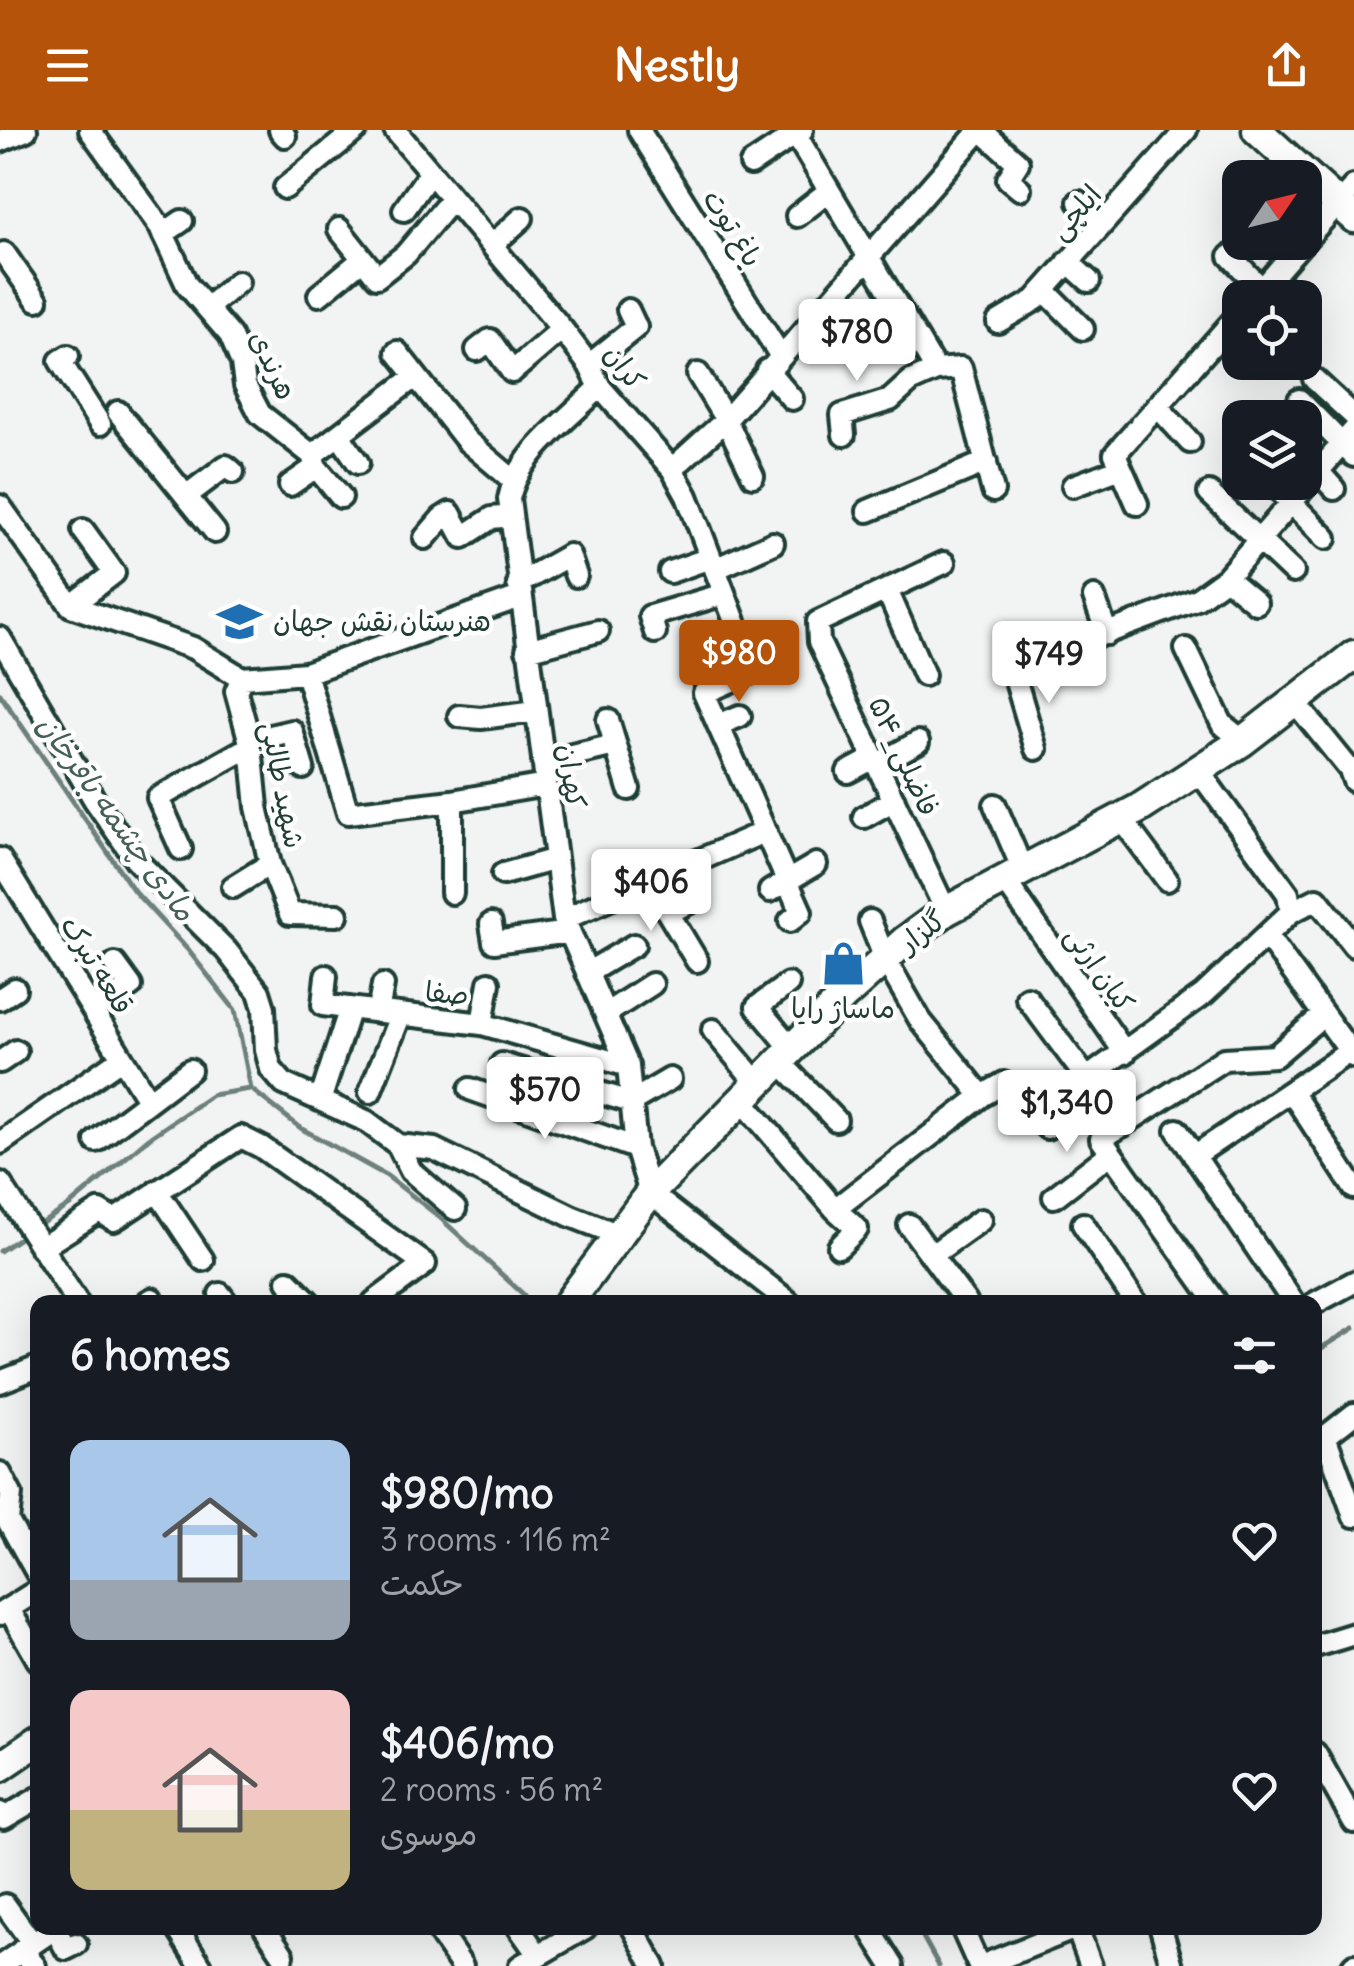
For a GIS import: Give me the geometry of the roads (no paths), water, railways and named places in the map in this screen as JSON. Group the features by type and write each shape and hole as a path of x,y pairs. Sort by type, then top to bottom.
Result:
{"main road":[{"path":"1257,130 1349,201"},
{"path":"1271,130 1349,201"},
{"name":"گلزار","path":"573,1295 650,1194 884,959 946,911 1121,818 1243,741 1354,654"},
{"path":"0,1767 30,1746"}],"street":[{"path":"0,142 26,130"},
{"name":"هرندی","path":"90,130 164,234 187,285 230,335 260,414 314,461 341,497"},
{"path":"285,188 356,130"},
{"name":"کران","path":"395,130 562,329 600,386 672,469 687,496 754,671 704,693 718,725"},
{"name":"باغ توت","path":"639,130 792,399"},
{"path":"672,469 726,420 980,130 1018,164 1008,179 1020,189"},
{"name":"ایلچی","path":"998,322 1035,300 1103,223 1129,209 1186,130"},
{"path":"751,164 797,132 936,370"},
{"path":"404,210 429,174"},
{"path":"797,216 829,191"},
{"path":"339,228 377,277 406,254 452,199"},
{"path":"1322,225 1349,201"},
{"path":"1079,202 1103,223"},
{"path":"492,245 522,218"},
{"path":"164,234 182,221"},
{"path":"4,253 37,300"},
{"path":"320,296 363,260"},
{"path":"1233,260 1248,280"},
{"path":"1270,280 1287,260"},
{"path":"1068,262 1088,281"},
{"path":"0,287 19,273"},
{"path":"207,308 238,282"},
{"path":"1044,290 1083,329"},
{"path":"589,365 636,327 628,310"},
{"path":"477,350 490,340 512,372 562,329"},
{"path":"1137,504 1115,454 1222,334"},
{"path":"397,352 468,442 513,480 544,442 600,386"},
{"path":"68,356 60,361 100,424"},
{"path":"844,435 842,415 890,400 912,381 936,370 961,368 993,491"},
{"path":"698,374 753,476"},
{"path":"290,485 339,435 416,376"},
{"path":"1315,380 1354,416"},
{"path":"1157,406 1190,442"},
{"path":"118,412 214,532"},
{"path":"1322,419 1350,443 1322,470"},
{"path":"339,435 358,462"},
{"path":"868,512 986,462"},
{"path":"186,496 226,466 233,472"},
{"path":"1073,486 1121,468"},
{"path":"1322,474 1334,488"},
{"name":"کهران","path":"513,480 510,500 519,590 567,926 628,1066 636,1148 650,1194"},
{"path":"1210,493 1294,572"},
{"path":"1036,749 1015,678 1107,634 1197,598 1226,578 1292,502 1326,538"},
{"path":"0,506 70,606 194,648 242,678 306,673 519,590 569,555 576,576"},
{"path":"425,538 450,513 462,537 492,518 511,516"},
{"path":"70,606 114,573 82,530"},
{"path":"670,572 772,543"},
{"path":"924,675 887,590 944,562"},
{"path":"1226,578 1256,603"},
{"name":"۵۴_فاضلی","path":"887,590 818,622 819,642 946,911"},
{"path":"655,632 650,616 724,594"},
{"path":"1094,597 1107,634"},
{"path":"527,650 598,631"},
{"path":"0,638 94,800 137,860 226,950 258,992 264,1008 271,1069 284,1084 366,1121 398,1145 410,1171 456,1208"},
{"path":"1186,648 1222,724 1243,741"},
{"path":"306,673 348,813 546,785"},
{"name":"شهید طالبی","path":"242,678 236,691 250,744 257,807 270,864 290,914 337,915"},
{"path":"1296,702 1353,773"},
{"path":"459,716 482,729 536,711"},
{"path":"740,716 718,725 766,831 779,886 801,912 790,922"},
{"path":"608,720 629,789"},
{"path":"182,849 158,798 250,744 292,731 303,768"},
{"path":"848,772 918,742"},
{"path":"543,762 616,745"},
{"path":"1198,770 1288,894 1291,912"},
{"path":"864,818 894,800"},
{"path":"452,801 452,892"},
{"name":"کیان ارثی","path":"995,806 1014,874 1125,1053 1087,1078"},
{"path":"1121,818 1167,880"},
{"path":"491,924 494,942 567,926 650,881 766,831"},
{"name":"قلعه تبرک","path":"0,859 148,1100"},
{"path":"503,874 556,859"},
{"path":"233,887 270,864"},
{"path":"779,886 816,864"},
{"path":"650,881 697,961"},
{"path":"1125,1053 1204,994 1291,912 1317,898 1354,946"},
{"path":"668,913 690,902"},
{"path":"870,922 884,959 920,1020 982,1096"},
{"path":"1194,1156 1352,1054 1267,936"},
{"path":"587,973 634,946"},
{"path":"92,1010 130,986 115,964"},
{"path":"322,1098 350,1008 322,1005 326,976"},
{"path":"482,1024 489,983"},
{"path":"607,1013 652,984"},
{"path":"788,984 756,1006 786,1055 836,1120"},
{"path":"378,1012 383,985"},
{"path":"1027,998 1122,1126"},
{"name":"صفا","path":"350,1008 482,1024 628,1066"},
{"path":"370,1092 400,1016"},
{"path":"1054,1197 1122,1126 1224,1059 1276,1056 1322,1016"},
{"path":"712,1030 750,1092 836,1209 858,1229 839,1247"},
{"path":"0,1144 122,1058"},
{"path":"502,1064 631,1102 670,1078"},
{"path":"96,1141 190,1070"},
{"path":"836,1209 1004,1082 1047,1128"},
{"path":"470,1089 636,1148"},
{"path":"1291,1091 1354,1188"},
{"path":"1177,1130 1288,1295"},
{"path":"41,1248 100,1211 114,1220 241,1137 424,1264 383,1295"},
{"path":"398,1145 434,1149 571,1216 617,1234"},
{"path":"1106,1146 1211,1295"},
{"path":"157,1191 203,1260"},
{"path":"5,1194 72,1295"},
{"path":"650,1194 780,1295"},
{"path":"932,1255 980,1220"},
{"path":"1083,1224 1130,1295"},
{"path":"909,1225 961,1295"},
{"path":"288,1281 301,1295"},
{"path":"1322,1298 1354,1282"},
{"path":"0,1382 30,1370"},
{"path":"1322,1438 1354,1414"},
{"path":"1322,1444 1354,1516"},
{"path":"0,1473 12,1494 4,1521 30,1561"},
{"path":"30,1578 4,1611 30,1648"},
{"path":"1322,1644 1354,1634"},
{"path":"1322,1765 1354,1822"},
{"path":"0,1813 4,1818 30,1803"},
{"path":"5,1905 30,1954"},
{"path":"0,1966 30,1954 48,1935"},
{"path":"59,1935 66,1949 76,1944"},
{"path":"181,1935 196,1964"},
{"path":"270,1935 283,1955"},
{"path":"441,1935 462,1966"},
{"path":"521,1935 530,1962 573,1935"},
{"path":"637,1935 654,1966"},
{"path":"873,1935 893,1966"},
{"path":"965,1935 980,1966 1044,1935"},
{"path":"1079,1935 1091,1966"},
{"path":"1163,1935 1172,1966"}],"waterway":[{"name":"مادی چشمه باقرخان","path":"0,694 134,891 235,1010 251,1089 302,1129 387,1176 437,1215 524,1295"},
{"path":"36,1227 70,1205 149,1138 212,1095 250,1089"},
{"path":"0,1251 27,1233"},
{"path":"1322,1348 1354,1328"},
{"path":"922,1935 939,1966"}],"place":[{"name":"هنرستان نقش جهان","path":"240,621"},
{"name":"ماساژ رایا","path":"843,963"}]}
